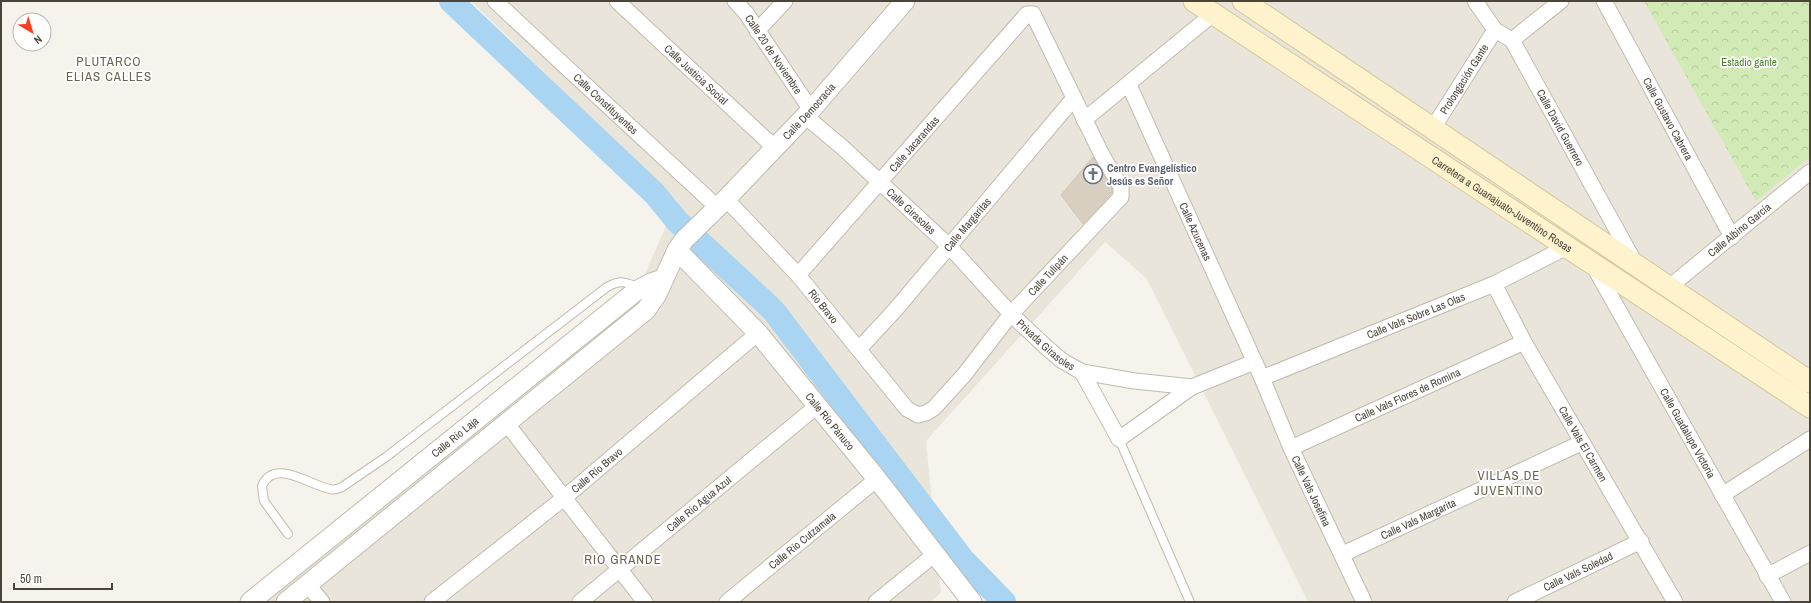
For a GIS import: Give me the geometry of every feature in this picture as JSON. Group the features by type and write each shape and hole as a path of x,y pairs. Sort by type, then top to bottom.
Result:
{"main road":[{"name":"Carretera a Guanajuato-Juventino Rosas","path":"1194,1 1810,407"},
{"path":"1243,1 1810,382"},
{"path":"1364,113 1378,92"}],"street":[{"name":"Calle Constituyentes","path":"495,1 717,207"},
{"name":"Calle Justicia Social","path":"617,1 774,147"},
{"name":"Calle 20 de Noviembre","path":"736,1 746,13 808,112"},
{"path":"757,31 785,1"},
{"name":"Calle Democracia","path":"680,245 808,112 905,1"},
{"path":"1475,1 1495,30 1512,40 1561,1"},
{"name":"Calle Gustavo Cabrera","path":"1604,1 1732,237"},
{"name":"Calle Jacarandas","path":"798,275 1030,13 1034,15 1074,98"},
{"path":"1074,98 1084,120 1129,85 1213,14"},
{"name":"Prolongación Gante","path":"1433,128 1495,30"},
{"name":"Calle David Guerrero","path":"1512,40 1636,264"},
{"name":"Calle Azucenas","path":"1129,85 1262,378"},
{"name":"Calle Margaritas","path":"858,349 896,309 1074,98"},
{"name":"Calle Girasoles","path":"808,112 949,246 1011,314"},
{"name":"Calle Tulipán","path":"918,415 926,413 934,408 964,375 1011,314 1121,197 1121,187 1084,120"},
{"name":"Calle Albino García","path":"1668,288 1809,176"},
{"name":"Río Bravo","path":"717,207 798,275 907,409 918,415"},
{"name":"Calle Río Laja","path":"286,602 646,310 657,294 680,245"},
{"name":"Calle Río Pánuco","path":"680,245 758,333 877,479 972,602"},
{"name":"Calle Vals Sobre Las Olas","path":"1262,378 1494,284 1567,247"},
{"name":"Calle Guadalupe Victoria","path":"1592,264 1782,602"},
{"name":"Calle Río Laja","path":"250,602 640,289 650,283 663,279"},
{"name":"Calle Vals El Carmen","path":"1494,284 1524,342 1581,443 1641,541 1675,602"},
{"name":"Privada Girasoles","path":"1011,314 1061,360 1082,372"},
{"name":"Calle Río Bravo","path":"432,602 564,498 758,333"},
{"name":"Calle Vals Flores de Romina","path":"1291,448 1524,342"},
{"path":"1082,372 1119,439 1192,386 1254,362"},
{"path":"1082,372 1135,381 1192,386"},
{"name":"Calle Vals Josefina","path":"1262,378 1291,448 1343,554 1364,602"},
{"name":"Calle Río Agua Azul","path":"580,602 817,406"},
{"path":"507,424 564,498 621,568 645,602"},
{"path":"1722,495 1810,439"},
{"name":"Calle Vals Margarita","path":"1343,554 1581,443"},
{"name":"Calle Río Cutzamala","path":"727,602 877,479"},
{"name":"Calle Vals Soledad","path":"1515,602 1641,541"},
{"path":"1768,576 1810,553"},
{"path":"876,602 935,554"},
{"path":"308,585 322,602"}],"lane":[{"path":"288,534 264,501 262,486 267,478 272,475 284,473 329,489 335,490 342,487 386,457 607,287 615,282 622,281 628,282 640,289"},
{"path":"1119,439 1190,602"}],"shaded area":[{"path":"471,1 1810,1 1810,602 1308,602 1147,279 1105,242 926,441 941,593 930,602 265,602 631,306 677,201"}],"green space":[{"name":"Estadio gante","path":"1644,1 1810,1 1810,157 1756,201"}],"building":[{"name":"Centro Evangelístico Jesús es Señor","path":"1093,157 1112,189 1112,193 1083,224 1061,195"}],"waterway":[{"path":"451,1 655,194 677,221 773,310 963,560 1004,602"}],"place":[{"name":"Centro Evangelístico Jesús es Señor","path":"1093,174"}],"district":[{"name":"PLUTARCO ELIAS CALLES","path":"109,68"},
{"name":"VILLAS DE JUVENTINO","path":"1509,482"},
{"name":"RIO GRANDE","path":"623,559"}]}
